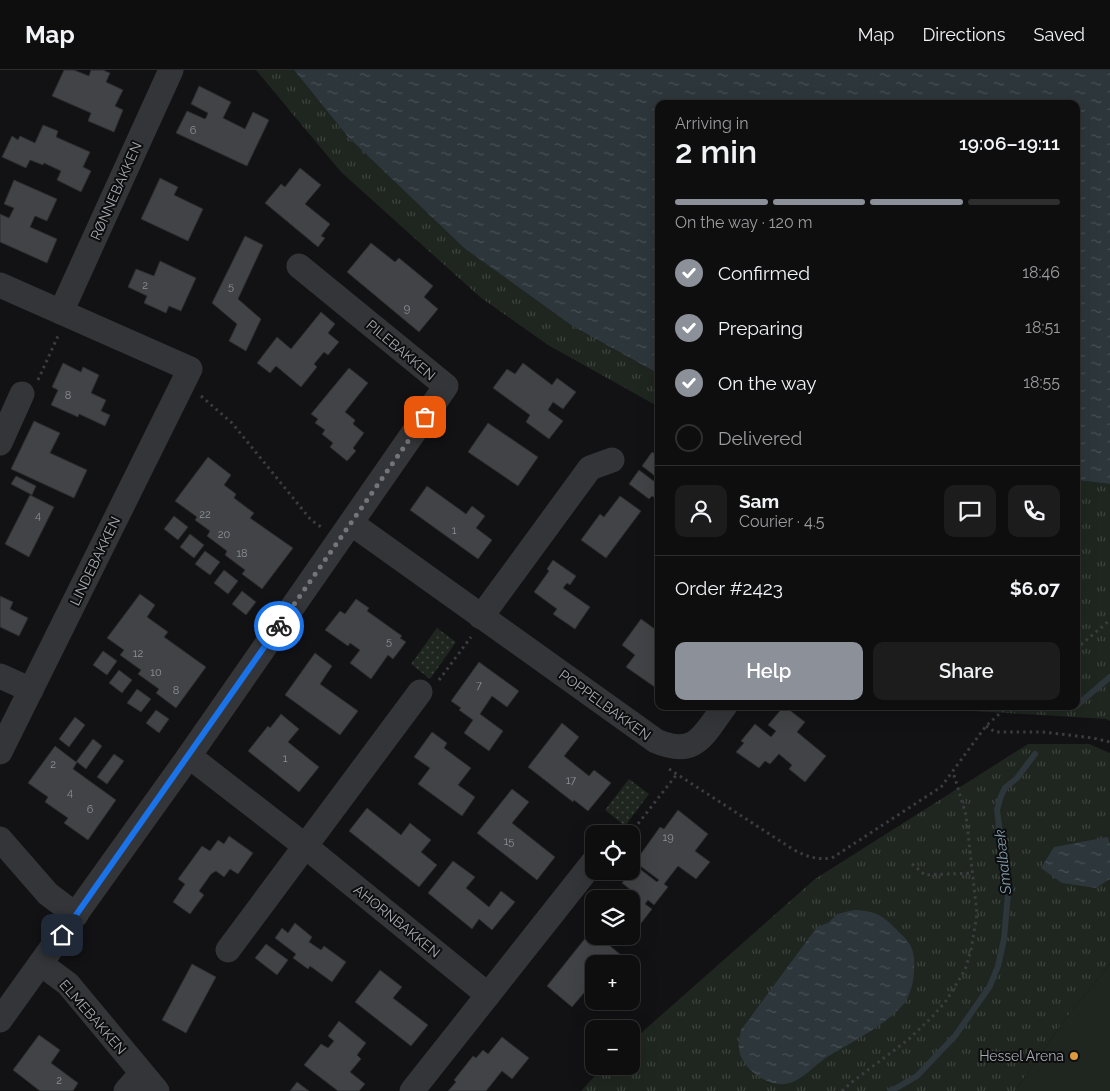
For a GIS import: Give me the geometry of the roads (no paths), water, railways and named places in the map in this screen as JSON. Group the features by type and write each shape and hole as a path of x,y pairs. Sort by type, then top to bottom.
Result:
{"street":[{"name":"RØNNEBAKKEN","path":"60,322 171,70"},
{"name":"PILEBAKKEN","path":"299,266 446,386 351,523"},
{"path":"0,285 60,322"},
{"name":"LINDEBAKKEN","path":"0,752 190,369 60,322"},
{"path":"0,443 29,388"},
{"path":"481,617 590,468 612,460"},
{"path":"0,1020 190,756 351,523"},
{"name":"POPPELBAKKEN","path":"351,523 656,741 669,747 685,748 693,745 722,710"},
{"path":"0,676 31,690"},
{"path":"228,950 305,846 429,687"},
{"name":"AHORNBAKKEN","path":"190,756 305,846 488,995"},
{"path":"0,839 48,894 76,915"},
{"path":"412,1091 585,873"},
{"name":"ELMEBAKKEN","path":"40,964 68,984 141,1085"}],"water":[{"path":"294,70 1110,70 1110,484 1080,480 1080,100 655,100 655,372 571,325 464,248 348,137"},
{"path":"1108,837 1110,845 1110,879 1096,888 1062,883 1041,868 1054,847"},
{"path":"854,910 870,912 881,916 909,943 914,955 914,973 913,982 905,1002 880,1025 827,1057 799,1079 786,1084 779,1084 759,1077 748,1067 740,1055 741,1030 817,927 828,923 837,914"}],"waterway":[{"name":"Smalbæk","path":"1080,703 1110,677"},
{"name":"Smalbæk","path":"891,1091 917,1076 955,1036 990,986 998,966 1004,939 1008,894 997,810 1005,788 1017,778 1035,754"}],"place":[{"name":"Hessel Arena","path":"1074,1056"}]}
